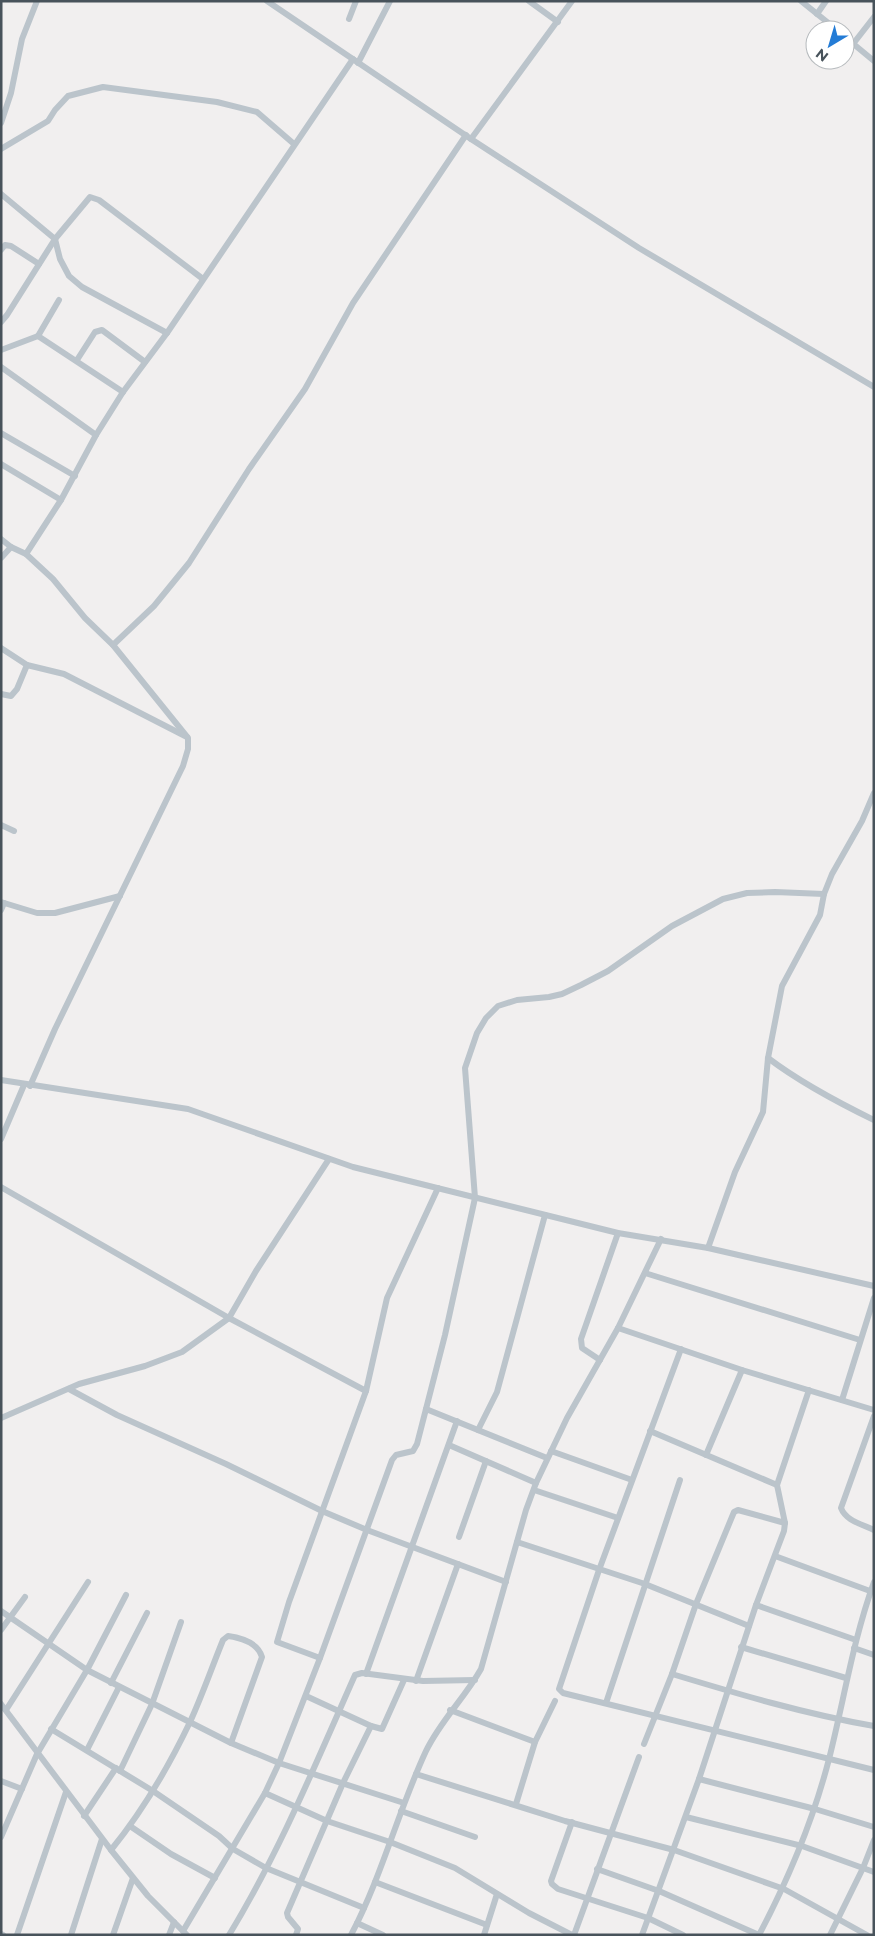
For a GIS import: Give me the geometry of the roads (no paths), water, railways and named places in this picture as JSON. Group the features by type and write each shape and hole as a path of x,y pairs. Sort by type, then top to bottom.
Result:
{"street":[{"path":"1,123 11,93 22,39 37,1"},
{"path":"267,1 469,137 639,248 874,387"},
{"path":"348,19 356,1"},
{"path":"26,554 61,500 96,435 123,392 167,333 294,144 356,61 390,1"},
{"path":"529,1 558,22"},
{"path":"113,645 154,606 189,563 249,468 305,389 353,303 469,137 558,22 572,1"},
{"path":"801,1 824,20"},
{"path":"817,14 826,1"},
{"path":"855,41 874,17"},
{"path":"855,46 874,61"},
{"path":"1,148 48,121 68,96 103,87 217,102 258,112 294,144"},
{"path":"1,194 55,239 60,259 69,276 82,287 167,333"},
{"path":"1,322 55,239 90,197 99,200 203,279"},
{"path":"1,250 5,245 11,246 40,264"},
{"path":"1,350 38,336 60,300"},
{"path":"77,360 94,332 102,330 145,362"},
{"path":"38,336 123,392"},
{"path":"1,367 96,435"},
{"path":"1,433 75,476"},
{"path":"1,464 61,500"},
{"path":"1,539 26,554 53,579 86,618 113,645 188,738 188,750 183,766 1,1139"},
{"path":"1,558 11,546"},
{"path":"1,648 27,665 64,674 188,738"},
{"path":"1,694 11,696 17,689 27,665"},
{"path":"708,1248 736,1172 763,1112 768,1058 782,986 820,915 824,894 832,874 874,794"},
{"path":"1,825 14,831"},
{"path":"88,1582 49,1644 3,1707 133,1878 185,1933 265,1793 279,1763 306,1696 392,1460 396,1455 415,1449 445,1335 476,1198 465,1068 477,1033 486,1018 498,1006 518,1000 562,994 581,985 608,971 672,926 723,899 747,893 824,894"},
{"path":"1,910 3,902 37,913 56,913 120,896"},
{"path":"768,1058 792,1076 831,1099 874,1120"},
{"path":"1,1080 188,1109 353,1168 618,1233 708,1248 874,1286"},
{"path":"1,1418 79,1384 145,1366 182,1352 229,1318 256,1271 329,1159"},
{"path":"1,1187 229,1318 366,1391"},
{"path":"320,1658 277,1642 366,1391 387,1298 438,1188"},
{"path":"478,1430 498,1392 545,1215"},
{"path":"600,1360 582,1348 581,1339 618,1233"},
{"path":"351,1935 375,1882 404,1803 426,1751 450,1710 481,1670 526,1510 549,1455 567,1418 618,1328 661,1240"},
{"path":"645,1272 860,1340"},
{"path":"842,1400 874,1298"},
{"path":"618,1328 742,1370 874,1410"},
{"path":"681,1349 598,1570 559,1689 563,1693 874,1769"},
{"path":"706,1455 742,1370"},
{"path":"69,1389 117,1415 226,1464 322,1511 367,1530 506,1582"},
{"path":"642,1935 686,1817 726,1691 784,1531 785,1523 777,1485 809,1390"},
{"path":"426,1408 478,1430 549,1455 632,1480"},
{"path":"874,1416 842,1508 844,1514 850,1519 874,1530"},
{"path":"366,1674 457,1421"},
{"path":"650,1431 777,1485"},
{"path":"449,1445 486,1461 535,1487 618,1518"},
{"path":"459,1537 486,1461"},
{"path":"606,1703 680,1480"},
{"path":"644,1744 672,1674 696,1604 736,1510 785,1523"},
{"path":"517,1542 645,1584 749,1626"},
{"path":"775,1556 870,1591"},
{"path":"416,1680 458,1564"},
{"path":"597,1869 659,1891 759,1935 784,1889 815,1809 829,1758 846,1678 874,1582"},
{"path":"1,1837 37,1754 87,1670 126,1594"},
{"path":"1,1630 25,1598"},
{"path":"756,1605 856,1640"},
{"path":"1,1611 87,1670 231,1743 279,1763 404,1803"},
{"path":"111,1683 148,1613"},
{"path":"84,1816 118,1769 152,1704 182,1622"},
{"path":"111,1850 130,1826 153,1791 190,1722 222,1640 228,1636 249,1642 260,1651 262,1657 231,1743"},
{"path":"742,1647 846,1678"},
{"path":"854,1648 874,1655"},
{"path":"229,1935 266,1868 296,1807 355,1675 362,1673 404,1680 458,1682 475,1680"},
{"path":"672,1674 726,1691 837,1720 874,1726"},
{"path":"306,1696 380,1729 383,1728 404,1680"},
{"path":"87,1750 119,1687"},
{"path":"516,1804 535,1742 555,1701"},
{"path":"450,1710 535,1742"},
{"path":"296,1935 298,1929 287,1914 343,1783 371,1726"},
{"path":"51,1729 153,1791 219,1836 233,1849 266,1868 364,1908"},
{"path":"265,1793 327,1821 390,1842 455,1868 529,1913 573,1935 639,1757"},
{"path":"416,1774 484,1797 516,1804 572,1822 674,1850 784,1889 868,1935"},
{"path":"699,1779 815,1809 874,1827"},
{"path":"1,1781 22,1789"},
{"path":"17,1935 66,1792"},
{"path":"401,1811 475,1837"},
{"path":"686,1817 802,1846 874,1872"},
{"path":"572,1822 551,1880 555,1888 648,1918 683,1935"},
{"path":"130,1826 171,1854 215,1878"},
{"path":"71,1935 102,1839"},
{"path":"830,1935 863,1868 874,1840"},
{"path":"113,1935 133,1878"},
{"path":"375,1882 487,1925"},
{"path":"484,1935 497,1894"},
{"path":"169,1935 174,1922"},
{"path":"357,1923 383,1935"}]}
